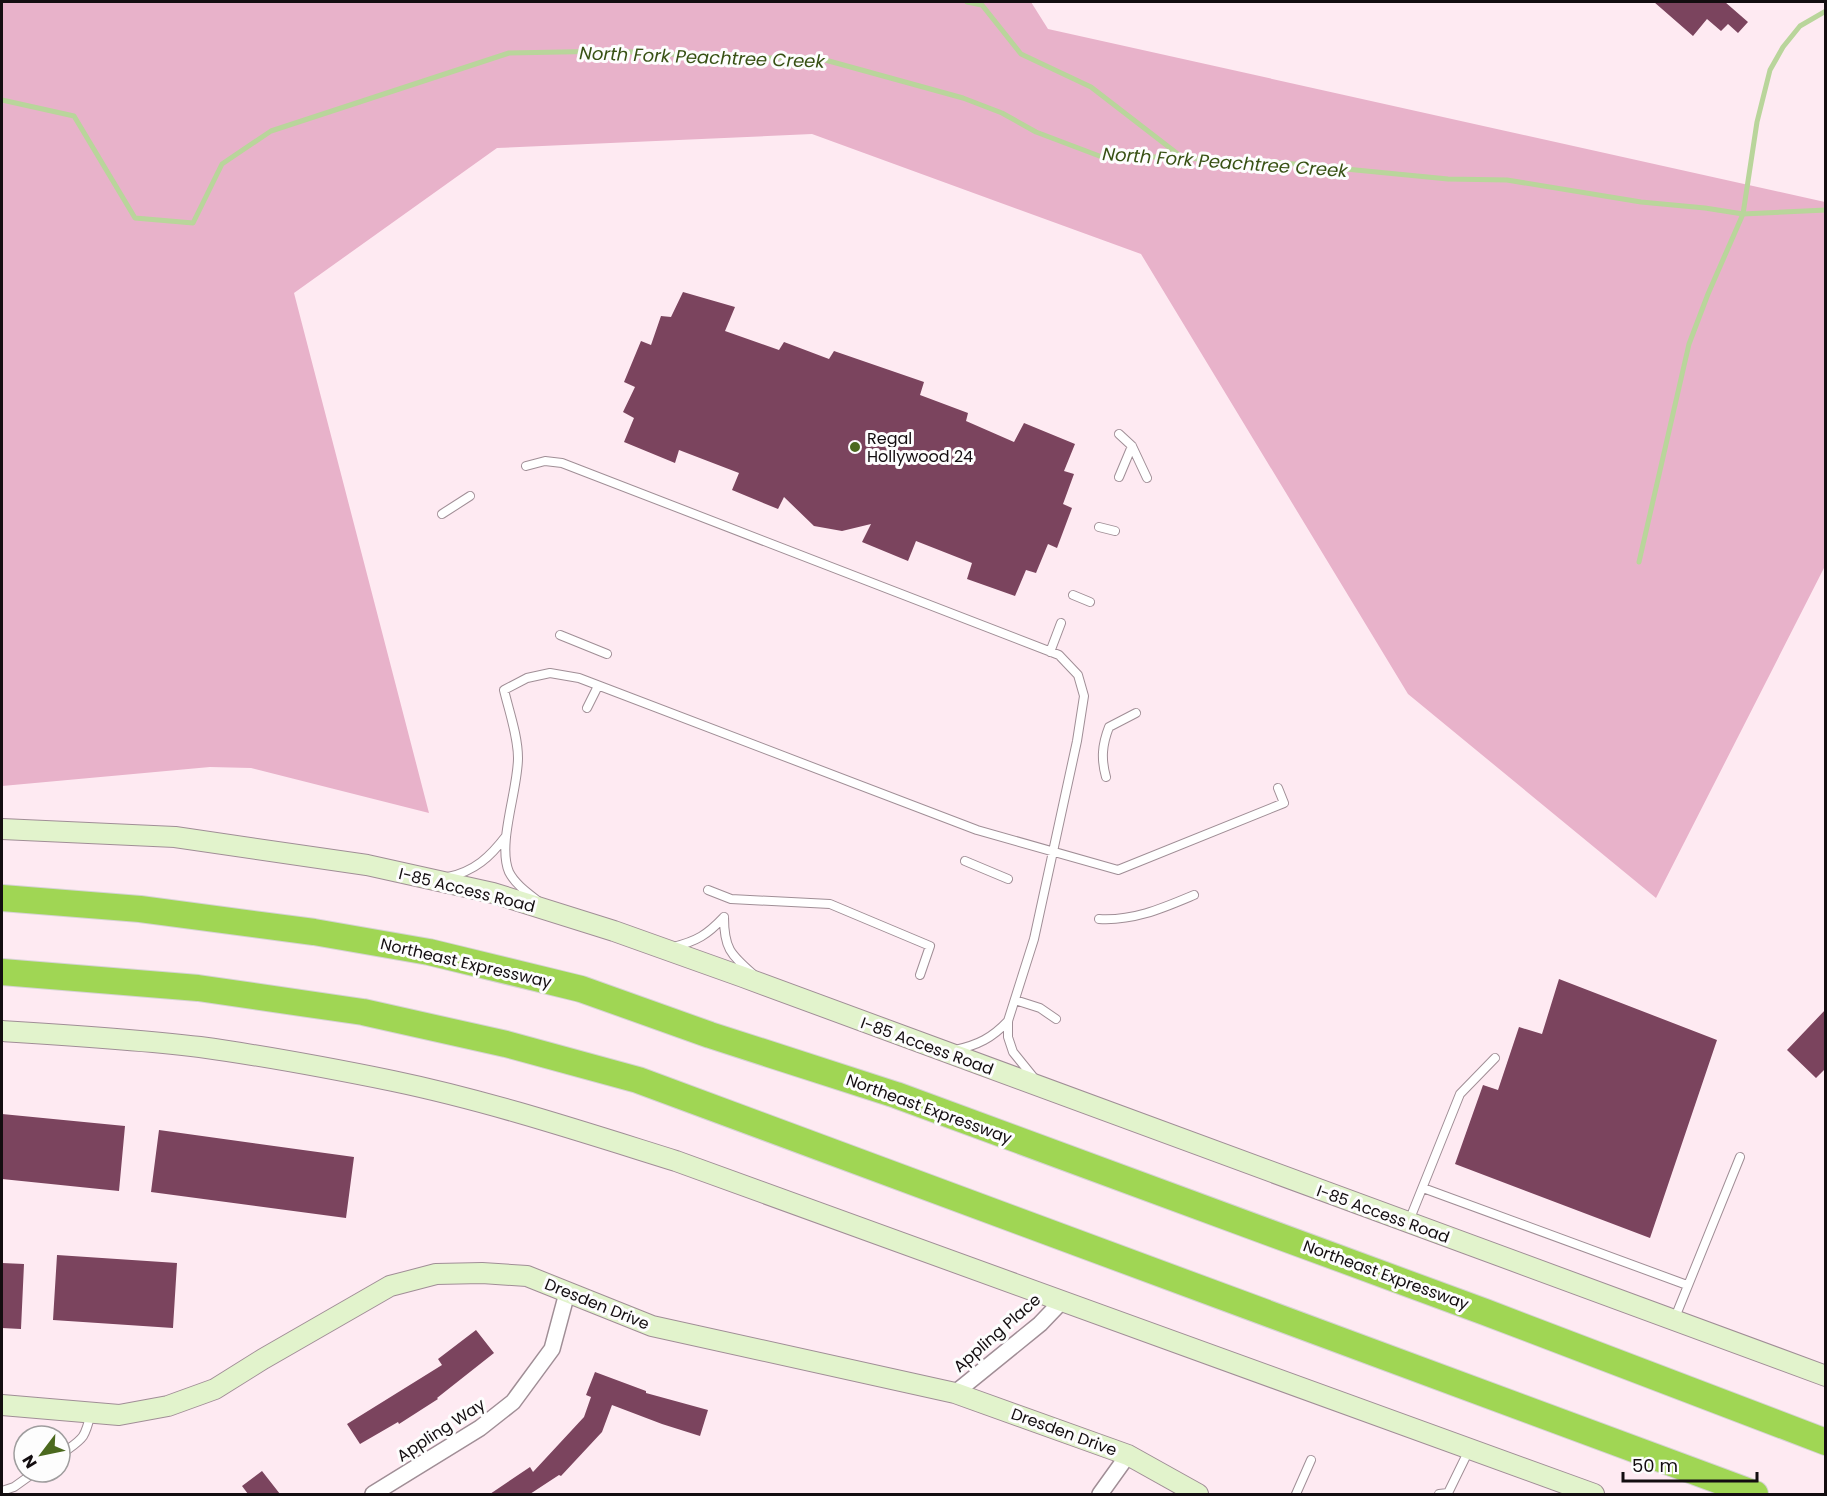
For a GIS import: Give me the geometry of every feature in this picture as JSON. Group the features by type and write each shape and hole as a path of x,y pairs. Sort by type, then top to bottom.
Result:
{"highway":[{"name":"Northeast Expressway","path":"2,898 140,909 314,932 429,952 581,989 710,1035 896,1095 1485,1312 1826,1442"},
{"path":"2,972 198,988 363,1012 506,1044 638,1080 1755,1494"}],"main road":[{"name":"I-85 Access Road","path":"2,829 175,837 367,865 493,893 665,949 1826,1376"},
{"path":"2,1031 77,1036 222,1051 394,1081 527,1114 676,1161 1594,1494"},
{"name":"Dresden Drive","path":"2,1405 119,1415 168,1406 215,1389 390,1286 436,1274 482,1272 527,1276 651,1326 955,1393 1128,1455 1198,1494"}],"street":[{"name":"Appling Way","path":"373,1494 480,1428 513,1402 552,1349 567,1293"},
{"name":"Appling Place","path":"955,1393 1040,1324 1062,1301"},
{"path":"1100,1494 1128,1455"}],"lane":[{"path":"1119,434 1132,446 1147,478"},
{"path":"1119,477 1132,446"},
{"path":"526,466 545,461 562,463 1059,655 1078,675 1084,696 1077,741 1034,939 1008,1021 1008,1037 1013,1052 1029,1073 1047,1090"},
{"path":"442,514 470,496"},
{"path":"1100,527 1115,531"},
{"path":"1073,595 1090,602"},
{"path":"1050,652 1061,623"},
{"path":"560,634 607,654"},
{"path":"554,912 519,885 510,874 506,861 506,836 515,791 518,756 504,690 527,678 549,673 579,678 977,830 1118,870 1284,803 1278,788"},
{"path":"587,708 598,686"},
{"path":"1106,777 1102,763 1103,742 1109,727 1136,713"},
{"path":"436,881 472,870 493,853 506,836"},
{"path":"965,861 1008,879"},
{"path":"708,890 731,899 830,904 930,946 920,975"},
{"path":"1099,919 1120,920 1149,914 1194,895"},
{"path":"665,949 691,943 702,937 724,917 724,937 728,948 736,959 772,988"},
{"path":"1015,1000 1040,1008 1056,1019"},
{"path":"942,1051 977,1045 996,1035 1008,1021"},
{"path":"1408,1223 1460,1094 1495,1058"},
{"path":"1674,1320 1740,1157"},
{"path":"1423,1188 1687,1285"},
{"path":"72,1446 86,1433 91,1413"},
{"path":"1445,1494 1469,1450"},
{"path":"1296,1494 1311,1460"},
{"path":"2,1491 18,1484"}],"shaded area":[{"path":"2,2 1031,2 1048,29 1825,202 1825,566 1656,898 1408,694 1141,254 812,134 497,148 294,293 429,813 251,768 210,767 2,786"}],"building":[{"path":"1654,2 1725,2 1748,22 1738,33 1728,24 1721,31 1707,19 1693,36"},
{"name":"Regal Hollywood 24","path":"683,292 735,307 725,331 779,350 784,342 829,359 834,351 924,382 920,395 968,413 966,421 1014,442 1024,423 1075,444 1064,471 1074,474 1063,504 1072,508 1057,548 1048,544 1036,573 1026,570 1015,596 967,579 972,563 916,541 908,561 862,542 871,524 842,531 814,526 784,497 778,509 732,490 739,473 679,450 675,463 624,442 634,418 623,412 635,387 624,382 641,341 651,345 661,316 671,317"},
{"path":"1559,979 1717,1040 1650,1238 1455,1164 1483,1085 1498,1090 1519,1027 1542,1034"},
{"path":"1826,1009 1826,1068 1816,1078 1787,1050"},
{"path":"2,1114 125,1126 119,1191 2,1179"},
{"path":"159,1130 354,1157 346,1218 151,1192"},
{"path":"57,1255 177,1263 173,1328 53,1320"},
{"path":"2,1263 24,1264 21,1329 2,1328"},
{"path":"476,1330 494,1353 438,1399 399,1424 398,1422 360,1444 347,1424 442,1365 438,1359"},
{"path":"595,1372 646,1391 646,1393 708,1410 700,1436 612,1405 602,1432 561,1476 559,1475 530,1494 490,1494 530,1467 533,1472 584,1417 591,1397 586,1395"},
{"path":"262,1471 280,1494 248,1494 242,1486"}],"waterway":[{"path":"967,2 982,5 1021,54 1091,87 1183,158"},
{"path":"1639,562 1689,344 1743,214 1757,122 1770,70 1783,47 1800,26 1826,11"},
{"name":"North Fork Peachtree Creek","path":"2,100 74,116 135,218 193,223 222,164 271,131 509,53 614,51 740,58 818,58 963,98 1002,113 1036,132 1102,157 1274,162 1448,179 1507,180 1641,202 1743,214 1826,210"}],"place":[{"name":"Regal Hollywood 24","path":"855,447"}]}
